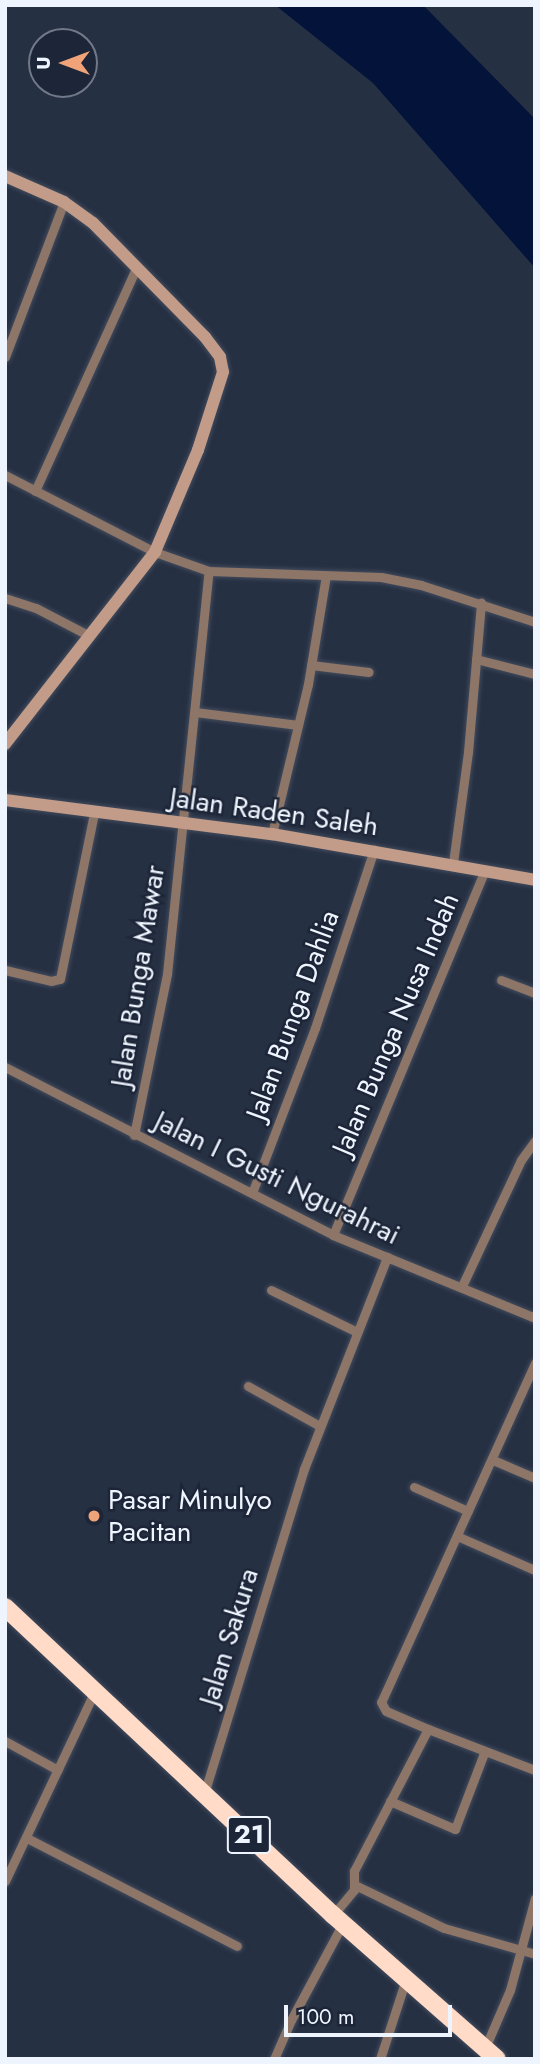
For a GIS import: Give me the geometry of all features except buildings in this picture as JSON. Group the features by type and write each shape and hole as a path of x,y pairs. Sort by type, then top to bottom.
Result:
{"highway":[{"name":"21","path":"5,1608 204,1794 337,1928 406,1979 491,2054"}],"street":[{"path":"5,176 64,202 93,223 205,337 220,357 223,372 198,450 155,552 5,744"},
{"path":"5,358 64,202"},
{"path":"35,491 137,266"},
{"path":"5,475 155,552 209,571 381,577 481,603 535,622"},
{"name":"Jalan Bunga Mawar","path":"134,1135 167,974 185,824 209,571"},
{"path":"272,834 311,665 326,575"},
{"path":"5,598 36,608 88,635"},
{"path":"453,863 481,603"},
{"path":"476,659 535,674"},
{"path":"311,665 369,673"},
{"path":"195,712 298,725"},
{"name":"Jalan Raden Saleh","path":"5,800 272,834 453,863 535,880"},
{"path":"5,970 51,981 60,979 94,813"},
{"name":"Jalan Bunga Dahlia","path":"252,1194 315,1028 374,850"},
{"name":"Jalan Bunga Nusa Indah","path":"333,1235 485,870"},
{"path":"501,980 535,993"},
{"name":"Jalan I Gusti Ngurahrai","path":"5,1067 333,1235 535,1318"},
{"path":"462,1286 521,1160 535,1141"},
{"name":"Jalan Sakura","path":"204,1794 320,1426 387,1257"},
{"path":"271,1290 358,1332"},
{"path":"535,1363 381,1702 386,1711 484,1753 535,1770"},
{"path":"247,1385 320,1426"},
{"path":"492,1460 535,1478"},
{"path":"414,1487 468,1511"},
{"path":"457,1536 535,1570"},
{"path":"5,1881 94,1693"},
{"path":"274,2059 337,1928 355,1885 355,1871 428,1729"},
{"path":"5,1741 58,1770"},
{"path":"390,1801 455,1829 484,1753"},
{"path":"27,1838 237,1946"},
{"path":"355,1885 444,1928 535,1954"},
{"path":"491,2054 535,1898"},
{"path":"380,2059 406,1979"}],"water":[{"path":"275,5 423,5 535,119 535,268 373,83"}],"place":[{"name":"Pasar Minulyo Pacitan","path":"94,1516"}]}
